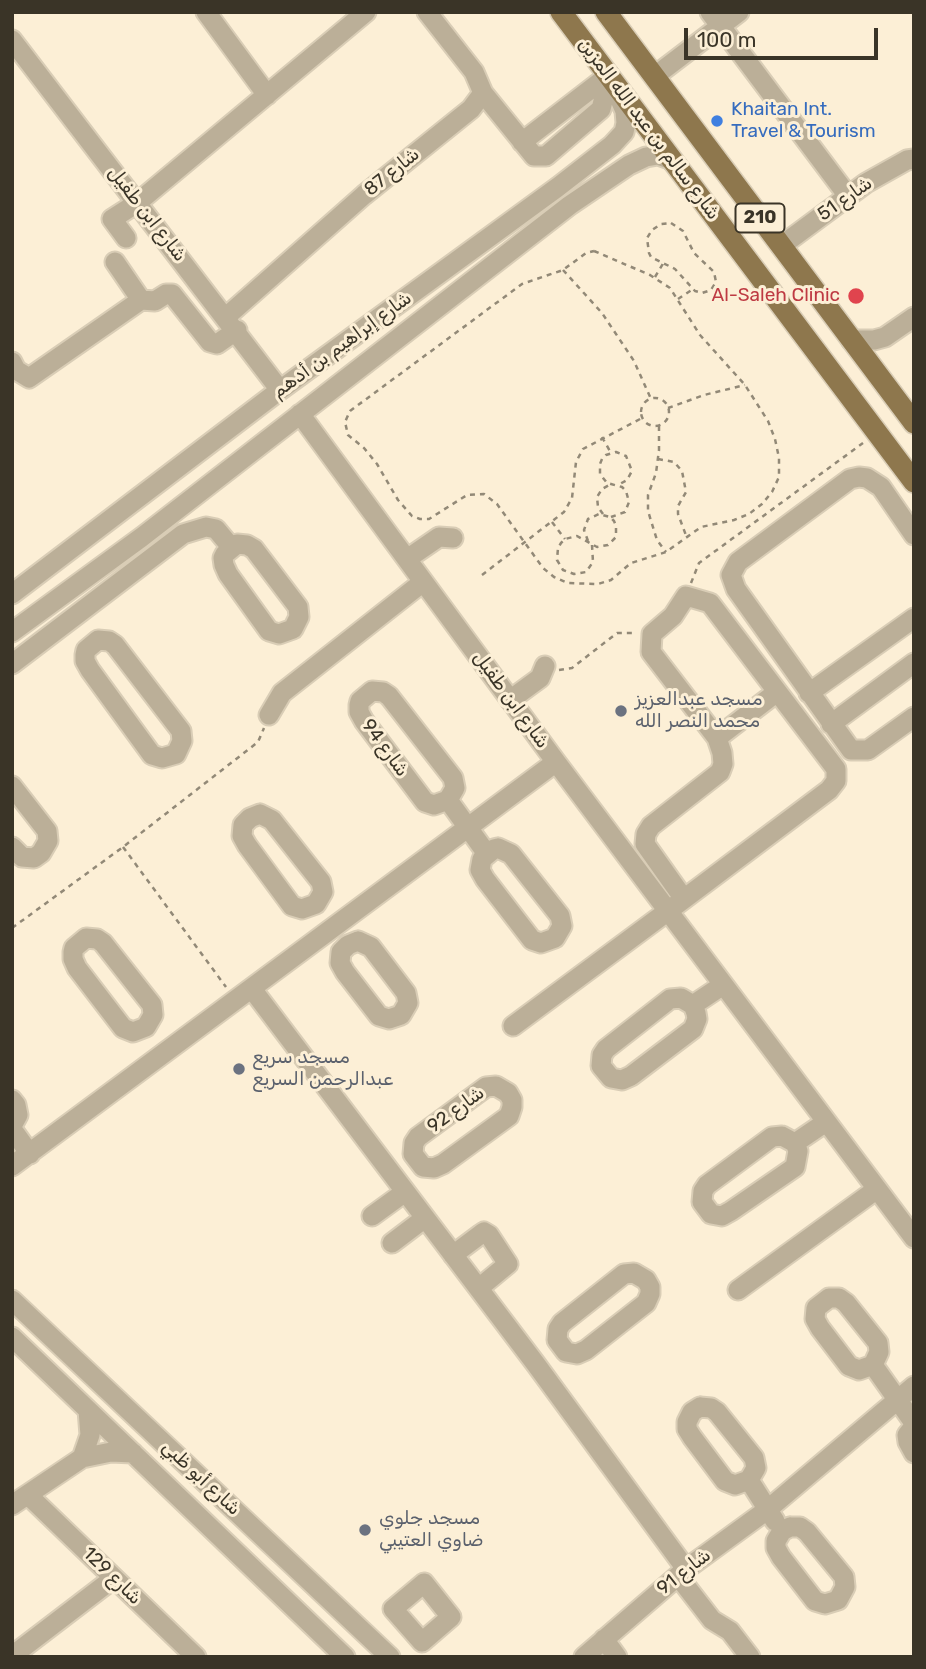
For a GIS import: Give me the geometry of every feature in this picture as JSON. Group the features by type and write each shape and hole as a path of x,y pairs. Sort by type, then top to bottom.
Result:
{"main road":[{"name":"شارع سالم بن عبد الله المزين","path":"561,12 603,80 672,160 914,482"},
{"name":"شارع سالم بن عبد الله المزين","path":"606,12 914,423"},
{"path":"742,253 744,243 751,235 761,232 776,240"}],"street":[{"path":"206,12 267,95"},
{"path":"141,207 267,95 366,12"},
{"path":"427,12 474,72 483,93 534,156 546,156 601,109 604,97 603,80"},
{"path":"655,76 715,19 739,12"},
{"path":"715,19 848,196"},
{"name":"شارع ابن طفيل","path":"12,40 232,323 280,390"},
{"name":"شارع إبراهيم بن أدهم","path":"12,594 280,390 612,145 624,132 625,111 603,80"},
{"name":"شارع 87","path":"232,323 364,195 471,109 483,93"},
{"name":"شارع إبراهيم بن أدهم","path":"231,547 216,529 206,527 183,534 19,659 12,634 142,537 547,223 629,165 658,155 672,160"},
{"name":"51 شارع","path":"776,240 866,183 907,160 914,159"},
{"path":"534,204 542,203 548,208 550,215 547,223"},
{"path":"115,262 141,300"},
{"path":"12,362 16,370 29,378 141,300 155,301 166,294 172,294 210,342 217,344 232,323"},
{"path":"851,340 885,337 914,317"},
{"name":"شارع ابن طفيل","path":"300,414 556,762 914,1238"},
{"path":"913,720 873,747 862,752 851,750 732,583 733,568 850,479 867,478 881,487 914,535"},
{"path":"122,512 121,525 124,531 129,535 142,537"},
{"path":"82,542 98,537 108,546 110,553 100,568"},
{"path":"407,559 439,537 453,538"},
{"name":"شارع إبراهيم بن أدهم","path":"241,544 254,549 283,587 299,611 297,624 293,629 279,634 269,631 223,565 225,554 231,547 241,544"},
{"path":"268,715 282,693 423,582"},
{"path":"513,1026 668,911 684,899 829,790 836,781 836,769 710,603 686,596 673,616 652,634 651,652 717,738 723,764 720,772 651,826 646,834 645,844 684,899"},
{"path":"809,693 914,618"},
{"path":"71,619 93,643"},
{"path":"103,640 115,645 181,731 182,741 176,754 162,758 152,755 85,661 85,654 93,643 103,640"},
{"path":"831,724 914,663"},
{"path":"510,700 545,669"},
{"name":"شارع 94","path":"377,691 389,696 453,778 455,788 448,800 434,805 425,802 359,712 360,701 367,694 377,691"},
{"path":"717,738 777,692"},
{"path":"12,1166 556,762"},
{"path":"12,786 47,831 48,841 41,853 34,858 22,857 12,847"},
{"path":"448,800 487,853"},
{"path":"260,814 272,820 321,882 323,892 316,904 302,909 292,906 242,836 243,825 250,818 260,814"},
{"path":"498,848 511,854 560,916 562,926 555,938 541,943 532,940 480,870 482,859 487,853 498,848"},
{"path":"653,891 669,879"},
{"path":"316,904 348,945"},
{"path":"90,937 103,943 152,1004 153,1015 146,1027 133,1032 123,1028 73,959 74,948 80,941 90,937"},
{"path":"693,1005 723,985"},
{"path":"244,995 400,1185 479,1288 535,1363 712,1619 730,1631 750,1657"},
{"path":"681,998 693,1005 696,1013 695,1024 683,1037 631,1076 622,1080 611,1078 605,1072 601,1061 607,1049 670,999 681,998"},
{"path":"146,1027 167,1053"},
{"name":"شارع 92","path":"496,1086 508,1093 512,1107 509,1116 443,1164 427,1168 417,1160 413,1150 418,1137 486,1087 496,1086"},
{"path":"12,1100 18,1115 12,1128 30,1154"},
{"path":"795,1143 826,1122"},
{"path":"782,1136 795,1143 799,1157 795,1167 722,1216 711,1214 705,1208 701,1197 707,1185 772,1137 782,1136"},
{"path":"372,1216 400,1185 417,1160"},
{"path":"738,1290 877,1189"},
{"path":"392,1243 425,1218"},
{"path":"453,1255 481,1234 489,1235 508,1264 479,1288"},
{"path":"634,1273 646,1280 650,1294 646,1303 596,1342 577,1354 566,1352 560,1346 556,1335 562,1323 624,1274 634,1273"},
{"name":"شارع أبو ظبي","path":"12,1300 392,1657"},
{"name":"شارع أبو ظبي","path":"12,1338 345,1657"},
{"path":"535,1363 560,1346"},
{"path":"873,1365 914,1425 907,1435 914,1453"},
{"name":"شارع 91","path":"584,1657 682,1572 767,1510 914,1386"},
{"path":"82,1458 90,1435 88,1410"},
{"path":"20,1500 82,1458 111,1452 133,1453"},
{"path":"748,1480 782,1531"},
{"name":"شارع 129","path":"20,1500 114,1578 196,1657"},
{"path":"12,1656 114,1578"},
{"path":"392,1657 414,1635"},
{"path":"604,1639 617,1657"}],"path":[{"path":"671,223 683,231 694,253 715,272 716,282 711,290 702,293 693,289 676,269 652,257 647,243 652,230 661,224 671,223"},
{"path":"594,251 655,277 670,288 700,335 745,385 768,421 779,458 779,477 772,492 749,514 701,527 666,552 636,560 611,580 598,584 568,583 543,568 497,505 484,494 467,495 429,519 412,516 398,500 371,456 348,435 345,422 350,411 522,284 563,270 586,253 594,251"},
{"path":"655,277 664,262"},
{"path":"563,270 602,313 634,361 650,399"},
{"path":"678,299 693,289"},
{"path":"668,408 704,394 745,385"},
{"path":"659,426 649,425 642,418 643,404 650,399 663,401 668,408 668,417 659,426 658,459 648,495 648,511 657,540 666,552"},
{"path":"482,575 564,512 572,498 579,455 589,444 642,418"},
{"path":"686,596 699,564 877,433"},
{"path":"603,438 611,453"},
{"path":"616,452 626,456 632,465 630,476 623,484 611,484 603,479 599,469 602,459 616,452"},
{"path":"658,459 674,462 682,471 686,487 678,506 678,514 679,523 687,538"},
{"path":"604,515 598,507 597,497 601,489 611,484"},
{"path":"587,541 585,524 593,516 610,517 625,512 629,502 626,491 618,485"},
{"path":"592,545 593,562 586,572 574,574 564,570 557,560 558,548 565,539 577,536 592,545 603,547 612,542 616,537 616,526 610,517"},
{"path":"551,521 565,539"},
{"path":"574,574 574,583"},
{"path":"545,669 572,668 617,633 652,634"},
{"path":"12,928 123,847 258,742 268,715"},
{"path":"123,847 244,995"}],"place":[{"name":"Khaitan Int. Travel & Tourism","path":"717,121"},
{"name":"Al-Saleh Clinic","path":"856,296"},
{"name":"مسجد عبدالعزيز محمد النصر الله","path":"621,711"},
{"name":"مسجد سريع عبدالرحمن السريع","path":"239,1069"},
{"name":"مسجد جلوي ضاوي العتيبي","path":"365,1530"}]}
